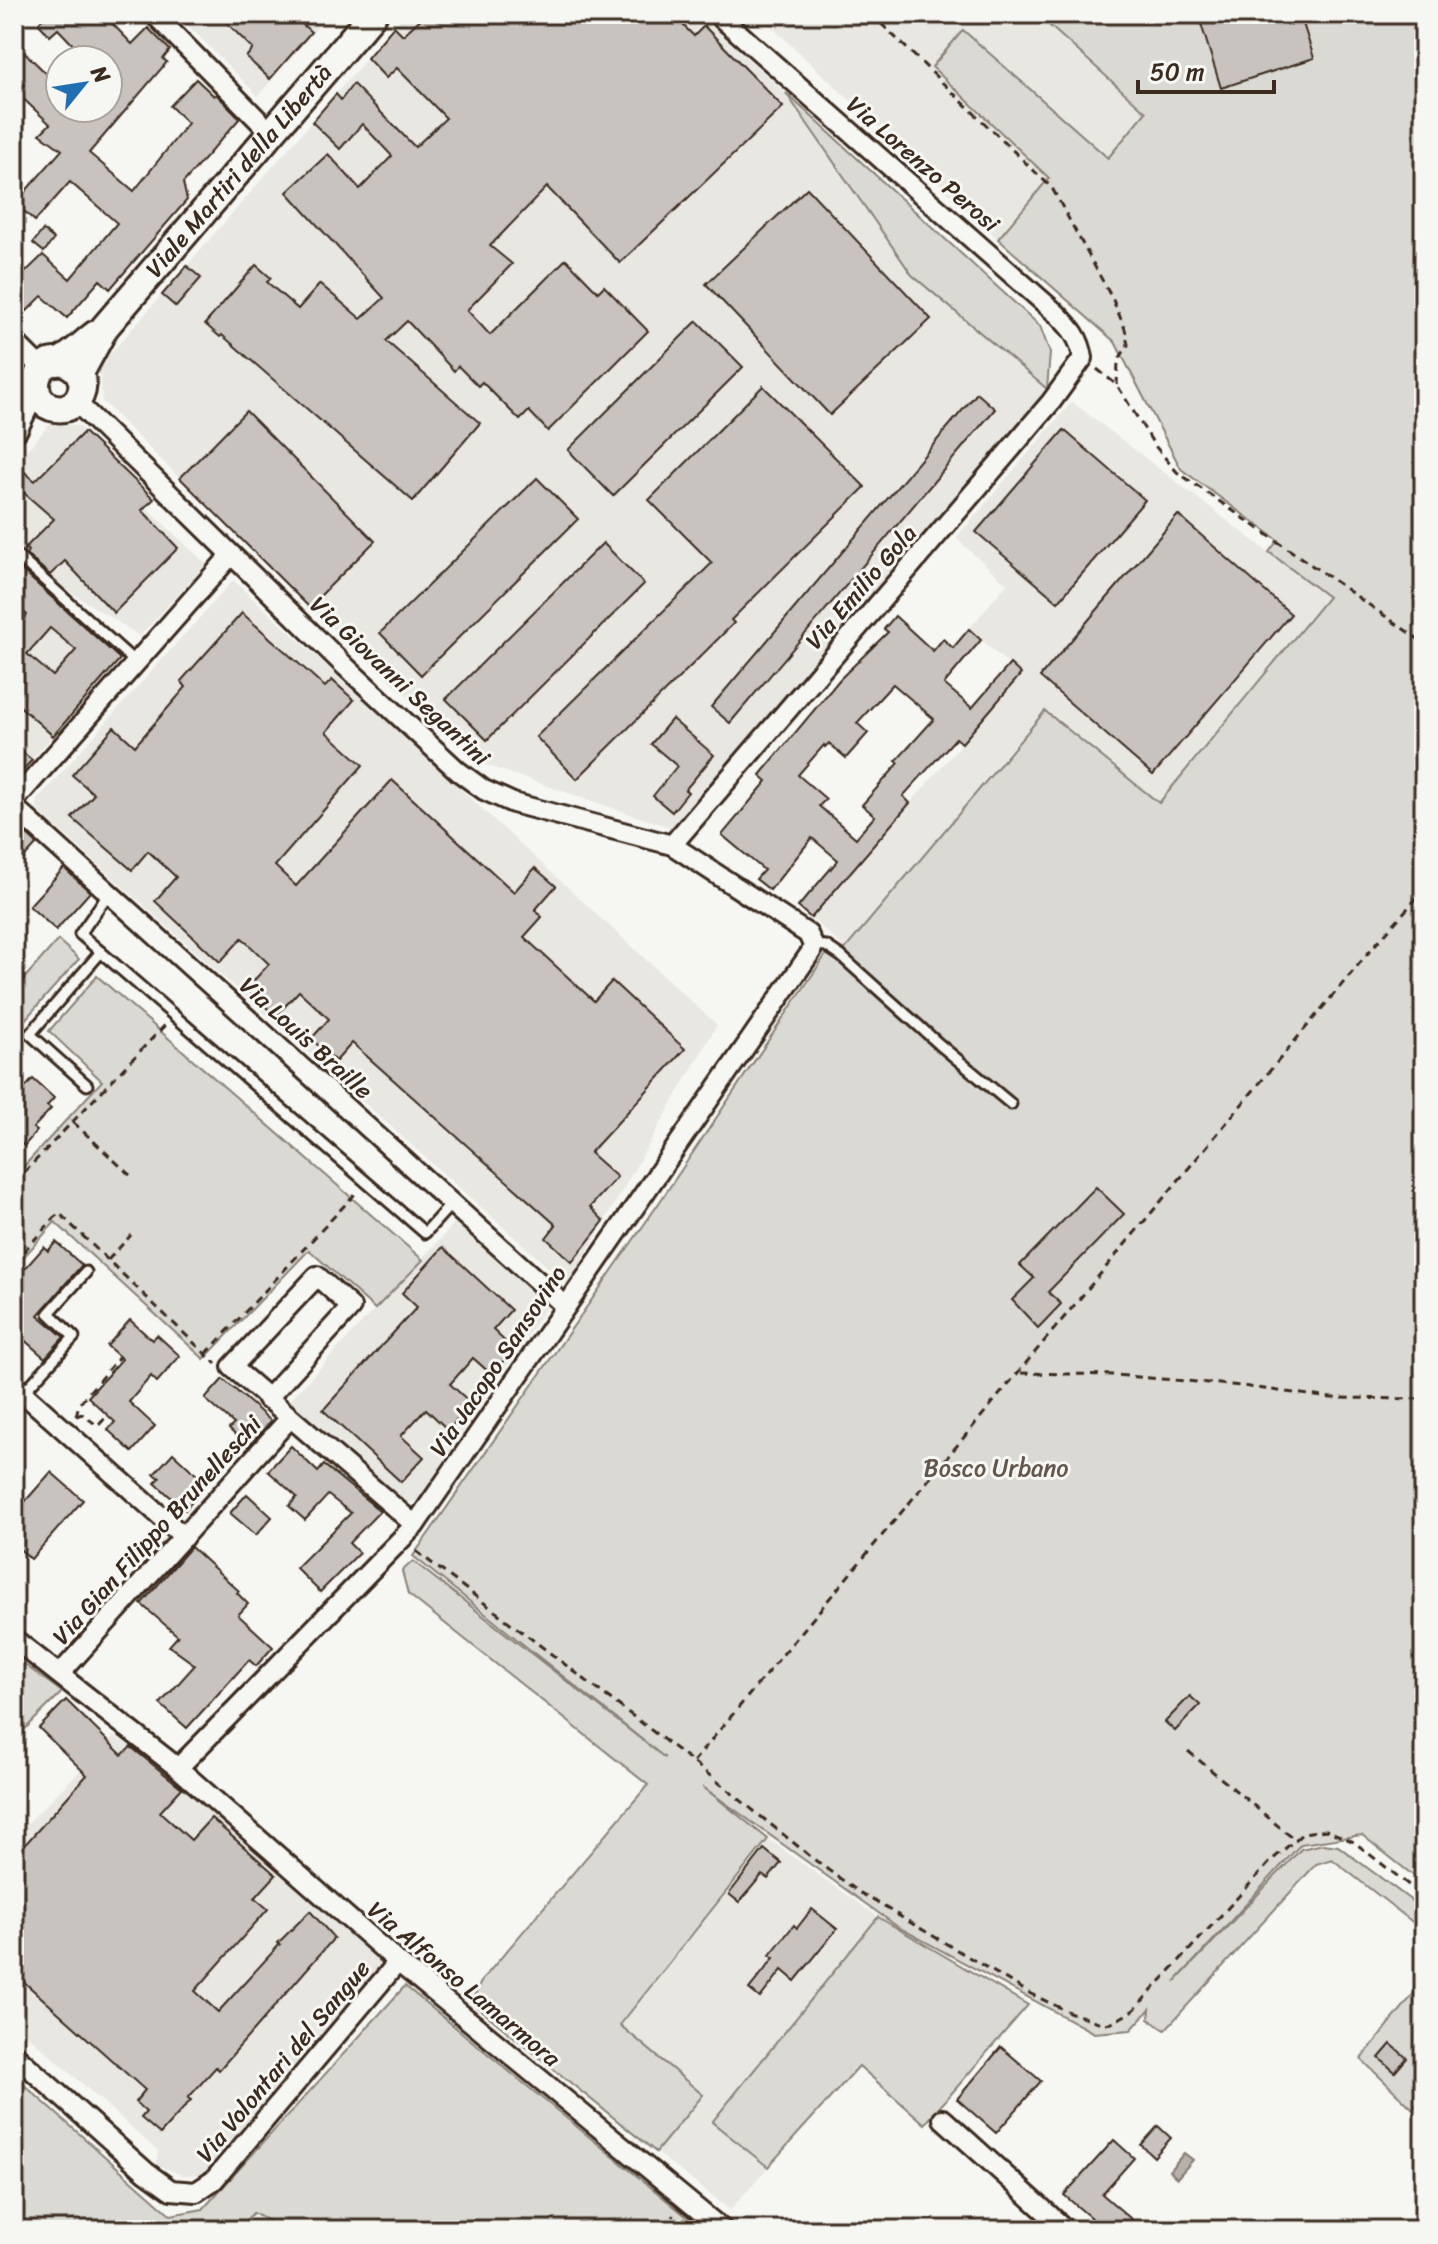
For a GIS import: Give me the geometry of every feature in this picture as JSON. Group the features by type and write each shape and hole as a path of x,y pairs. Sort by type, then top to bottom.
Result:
{"street":[{"path":"154,14 271,133"},
{"name":"Viale Martiri della Libertà","path":"14,431 29,402 54,372 105,327 373,14"},
{"name":"Via Lorenzo Perosi","path":"717,14 1057,314 1073,331 1081,345 1083,358"},
{"path":"14,341 54,372 40,399 64,405"},
{"name":"Via Emilio Gola","path":"672,845 1051,402 1083,358"},
{"name":"Viale Martiri della Libertà","path":"14,431 64,405 83,387 54,372"},
{"name":"Via Giovanni Segantini","path":"64,405 231,555 458,771 484,790 513,803 672,845 808,934 813,945"},
{"path":"14,804 231,555"},
{"name":"Via Louis Braille","path":"14,804 565,1306"},
{"name":"Via Jacopo Sansovino","path":"178,1768 415,1525 813,945"},
{"path":"267,1399 351,1307 317,1276 232,1367 267,1399 415,1525"},
{"path":"18,1389 184,1537"},
{"name":"Via Gian Filippo Brunelleschi","path":"60,1674 290,1418"},
{"name":"Via Alfonso Lamarmora","path":"14,1639 178,1768 398,1962 723,2230"},
{"name":"Via Volontari del Sangue","path":"14,2054 146,2172 171,2190 196,2192 214,2180 398,1962"},
{"path":"943,2119 1066,2230"}],"lane":[{"path":"14,553 135,662"},
{"path":"109,893 80,934 425,1233 452,1203"},
{"name":"Via Giovanni Segantini","path":"813,945 826,946 841,956 1011,1104"},
{"path":"87,1085 30,1034 101,952"},
{"path":"18,1389 74,1337 49,1313 86,1272"}],"path":[{"path":"871,14 1052,188 1113,300 1125,329 1128,345 1118,361 1117,385"},
{"path":"1083,358 1117,385 1155,446 1177,472 1424,643"},
{"path":"693,1762 1424,890"},
{"path":"14,1183 173,1015"},
{"path":"73,1122 133,1178"},
{"path":"206,1354 366,1182"},
{"path":"14,1262 59,1213 218,1365"},
{"path":"108,1260 131,1235"},
{"path":"108,1415 98,1426 82,1414 75,1418 79,1404 119,1357"},
{"path":"1020,1373 1116,1375 1242,1386 1331,1398 1424,1399"},
{"path":"402,1541 859,1892 1031,1994 1069,2012 1104,2024 1125,2017 1148,1997 1294,1839 1317,1830 1338,1834 1354,1842 1424,1897"},
{"path":"1188,1751 1294,1839"}],"shaded area":[{"path":"177,14 329,14 258,96"},
{"path":"405,14 698,14 786,93 912,275 1047,389 672,828 483,764 309,607 102,401 100,366"},
{"path":"758,14 1424,14 1181,469 1115,342 998,239"},
{"path":"1072,402 1327,597 1159,803 1047,710 845,948 811,918 1021,675 969,629 1007,584 956,538"},
{"path":"52,422 79,426 154,499 146,507 206,564 140,636 61,586 14,545 14,464"},
{"path":"14,561 122,657 14,780"},
{"path":"233,580 717,1025 568,1285 37,810 37,800"},
{"path":"457,1221 548,1304 417,1501 405,1503 289,1401"},
{"path":"114,1736 183,1788 385,1964 202,2175 182,2175 156,2164 158,2151 14,2023 14,1837"},
{"path":"768,1839 878,1917 712,2121 768,2167 730,2210 656,2152 704,2094 620,2025"},
{"path":"1184,2153 1193,2160 1177,2178 1169,2171"}],"green space":[{"name":"Bosco Urbano","path":"1047,14 1424,14 1424,1884 1362,1835 1301,1844 1175,1982 1301,1849 1323,1844 1338,1846 1424,1910 1424,1931 1332,1859 1316,1864 1165,2030 1149,2019 1150,2009 1131,2030 1094,2033 898,1927 703,1787 768,1839 620,2025 703,2095 656,2152 471,2002 482,1980 648,1785 408,1594 402,1571 413,1561 665,1758 413,1556 657,1206 827,953 837,959 1045,711 1159,803 1328,597 1269,552 1278,540 1181,469 1115,342 998,239 1049,178 932,67 963,30 1108,158 1146,112 1049,25"},
{"path":"786,93 1040,326 1050,353 1047,389 912,275"},
{"path":"58,940 79,959 14,1032 14,990"},
{"path":"97,976 423,1260 375,1309 309,1250 204,1359 55,1222 14,1268 14,1177 102,1081 49,1031"},
{"path":"14,1657 62,1692 14,1740"},
{"path":"878,1917 1028,2005 925,2124 859,2066 768,2167 712,2122"},
{"path":"1424,1981 1424,2095 1413,2109 1361,2059"},
{"path":"405,1986 703,2230 286,2230 253,2213 236,2230 14,2230 14,2076 171,2215 203,2209"}],"building":[{"path":"43,14 103,14 132,44 148,28 170,50 163,59 167,62 124,112 124,44 72,44 58,29 50,36 38,23 45,16"},
{"path":"218,14 291,14 311,32 270,79 246,57 253,49"},
{"path":"426,14 672,14 694,36 704,26 783,107 620,263 547,187 490,246 512,264 467,310 490,335 566,259 598,292 604,286 648,331 548,431 529,411 520,420 482,382 478,386 458,366 454,371 407,321 386,341 480,423 413,501 222,335 220,337 205,324 256,265 271,278 267,282 298,309 320,284 361,319 384,298 287,192 328,154 360,189 392,156 362,124 340,149 312,122 336,94 341,100 353,84 415,147 446,118 397,68 386,78 367,58 394,26 403,35"},
{"path":"1198,14 1300,14 1314,58 1221,88"},
{"path":"14,42 44,71 44,118 14,90"},
{"path":"196,79 240,118 183,183 187,200 110,289 100,280 67,318 42,296 27,311 14,298 14,283 43,255 70,279 117,223 70,182 35,221 15,203 62,150 40,134 50,124 114,124 89,153 134,191 188,123 170,106"},
{"path":"807,188 931,319 830,415 706,284"},
{"path":"43,230 54,239 44,252 33,243"},
{"path":"187,266 201,278 176,307 162,295"},
{"path":"697,321 743,367 613,496 568,450"},
{"path":"763,386 865,487 577,779 536,737 712,563 649,500"},
{"path":"977,393 995,409 730,723 711,707"},
{"path":"246,411 375,541 309,607 180,478"},
{"path":"1064,430 1145,500 1058,602 976,532"},
{"path":"84,432 154,499 142,510 178,548 114,613 65,561 50,575 26,554 28,551 25,548 54,519 24,493 14,505 14,463 35,481"},
{"path":"537,478 578,519 421,675 380,633"},
{"path":"1178,515 1291,614 1153,775 1040,677"},
{"path":"603,543 644,584 487,740 446,699"},
{"path":"16,565 120,659 53,736 14,701 14,630 27,615 14,603 21,593 14,586","holes":["50,628 76,650 53,676 27,654"]},
{"path":"242,613 325,687 332,680 354,700 326,732 363,765 275,866 296,886 392,780 514,892 535,868 556,886 535,910 542,917 524,937 594,1001 612,981 685,1049 590,1153 617,1177 590,1207 604,1221 572,1262 546,1238 556,1225 352,1043 336,1061 311,1039 329,1019 299,991 276,1016 246,989 269,964 242,938 220,962 155,901 176,877 148,851 132,870 72,818 94,794 72,775 114,727 135,746 186,687 181,681"},
{"path":"895,616 933,651 943,639 953,648 969,629 981,640 944,684 972,708 1010,664 1021,674 962,743 956,738 903,796 910,803 811,918 798,907 838,860 812,838 770,890 756,879 764,870 722,835 767,781 760,775 840,679 888,632 884,629","holes":["893,684 934,719 862,805 875,816 856,838 819,806 826,799 798,775 829,743 846,758 868,733 857,723"]},
{"path":"672,719 714,755 685,790 688,792 672,812 653,796 677,766 651,744"},
{"path":"14,745 32,760 14,780"},
{"path":"14,823 37,844 14,869"},
{"path":"64,868 90,892 56,930 29,906"},
{"path":"33,1079 54,1098 47,1106 51,1109 33,1128 37,1131 24,1146 14,1136 14,1100"},
{"path":"1096,1187 1124,1214 1048,1292 1061,1304 1038,1328 1012,1300 1034,1278 1020,1265"},
{"path":"56,1242 82,1265 38,1315 64,1337 45,1358 14,1331 14,1281 44,1247 48,1251"},
{"path":"443,1247 511,1310 493,1330 514,1350 491,1374 473,1358 450,1384 472,1404 448,1430 426,1409 401,1436 424,1457 401,1482 323,1410 417,1307 402,1293"},
{"path":"130,1320 152,1340 157,1335 180,1356 157,1382 151,1376 129,1402 155,1426 132,1452 108,1430 115,1422 88,1397 122,1359 107,1346"},
{"path":"223,1379 271,1421 248,1447 229,1429 234,1424 205,1399"},
{"path":"291,1446 318,1472 324,1465 380,1511 349,1543 359,1553 320,1592 296,1568 351,1513 328,1495 305,1520 289,1506 297,1497 268,1471"},
{"path":"173,1453 200,1478 192,1486 199,1493 185,1510 155,1483 160,1478 154,1474"},
{"path":"51,1472 83,1500 31,1559 14,1544 14,1514"},
{"path":"247,1494 272,1517 256,1535 230,1513"},
{"path":"191,1547 239,1591 237,1593 248,1604 238,1615 273,1647 256,1666 249,1660 187,1728 160,1704 195,1665 169,1646 178,1636 141,1604"},
{"path":"1190,1696 1200,1705 1175,1731 1165,1722"},
{"path":"66,1700 122,1755 131,1747 182,1788 160,1812 191,1840 211,1818 276,1875 255,1898 268,1909 195,1991 218,2012 310,1911 334,1938 219,2070 216,2067 188,2098 191,2100 160,2134 141,2118 146,2112 135,2102 145,2090 14,1973 14,1857 87,1775 39,1728"},
{"path":"764,1849 781,1863 768,1879 762,1875 739,1902 729,1894"},
{"path":"812,1909 837,1929 795,1981 782,1970 760,1998 749,1989 774,1958 770,1955 794,1925 797,1928"},
{"path":"1391,2044 1407,2058 1395,2072 1379,2058"},
{"path":"1001,2047 1041,2081 996,2133 957,2099"},
{"path":"1158,2126 1171,2138 1154,2157 1141,2145"},
{"path":"1114,2140 1134,2158 1102,2194 1144,2230 1105,2230 1064,2195"}]}
